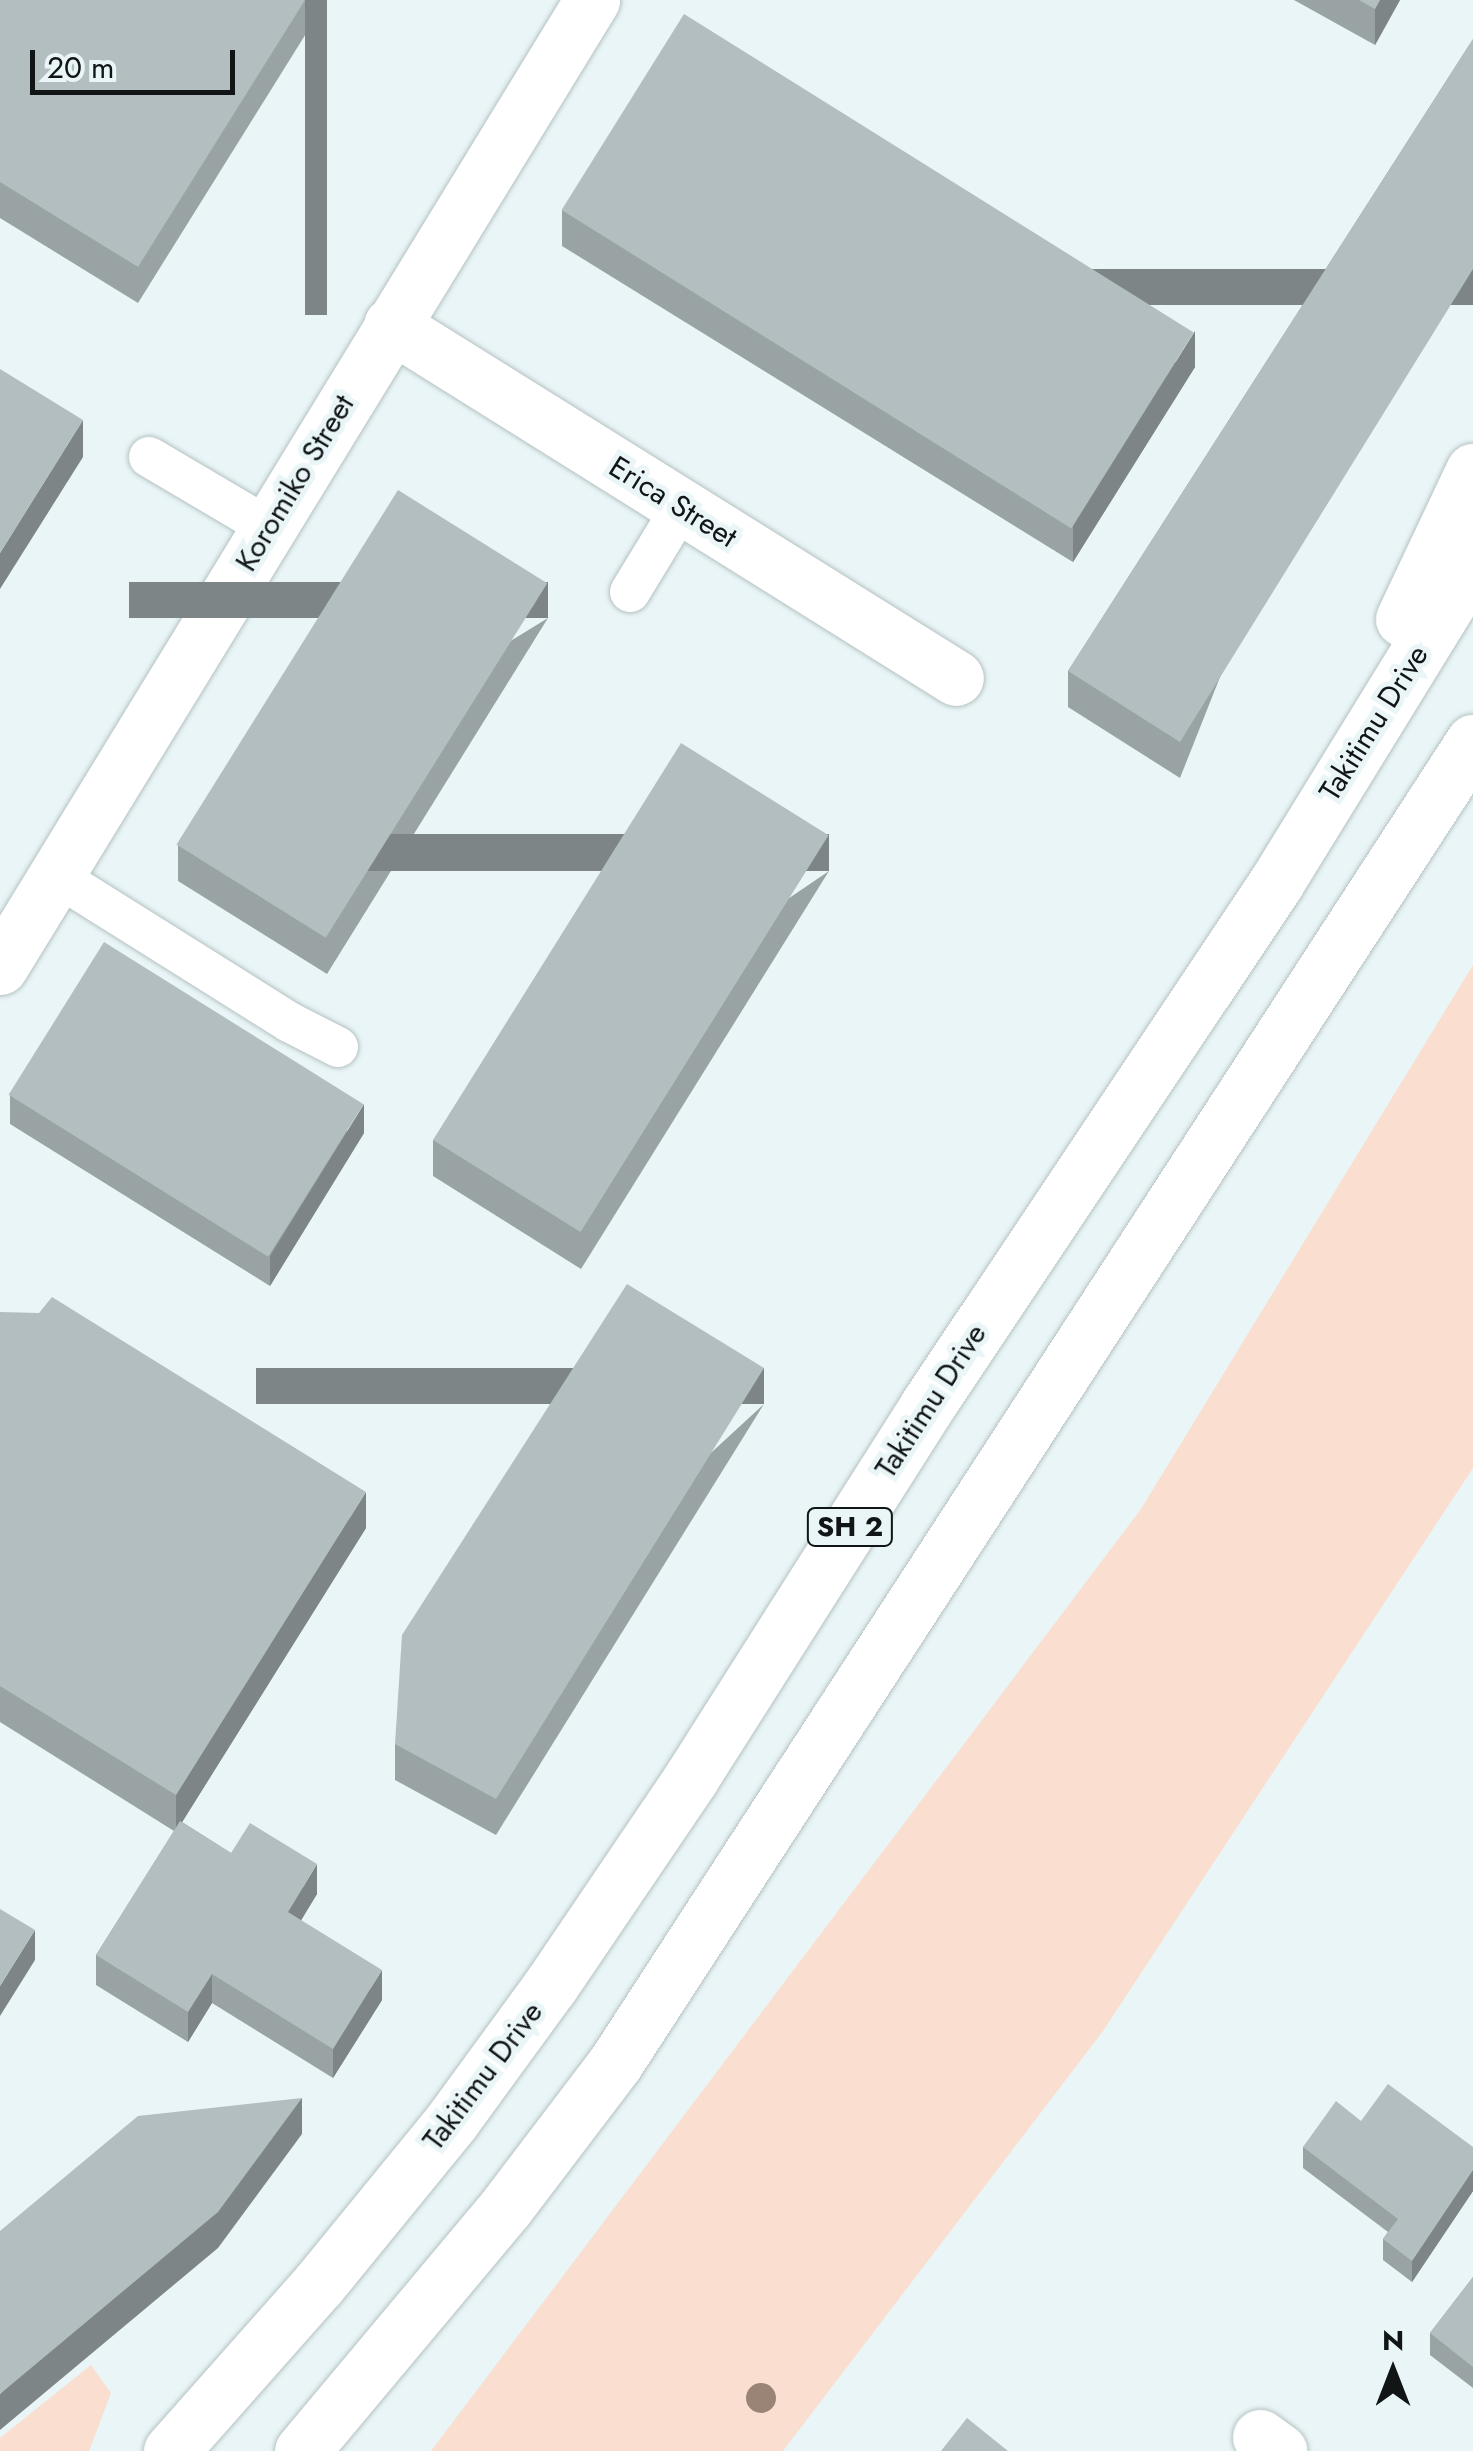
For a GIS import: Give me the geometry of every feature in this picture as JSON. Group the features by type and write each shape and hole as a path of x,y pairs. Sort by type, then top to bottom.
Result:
{"main road":[{"name":"Koromiko Street","path":"0,967 592,0"},
{"name":"Erica Street","path":"391,325 956,678"},
{"path":"1276,883 1473,472"},
{"name":"Takitimu Drive","path":"171,2451 318,2285 439,2136 551,1985 691,1778 938,1390 1276,883 1473,563"},
{"name":"SH 2","path":"302,2451 495,2221 616,2062 1473,742"}],"lane":[{"path":"149,457 268,527"},
{"path":"630,592 681,508"},
{"path":"58,878 289,1022 338,1047"}],"shaded area":[{"path":"1473,965 1473,1468 1103,2031 783,2451 431,2451 1141,1509"},
{"path":"91,2365 111,2393 89,2451 0,2451 0,2438"}],"building":[{"path":"0,0 305,0 138,267 0,182"},
{"path":"1359,0 1380,0 1375,9"},
{"path":"684,14 1194,332 1071,528 562,210"},
{"path":"1473,39 1473,269 1180,742 1068,671"},
{"path":"0,369 83,420 0,553"},
{"path":"398,490 547,583 326,938 176,844"},
{"path":"681,743 829,835 581,1232 433,1140"},
{"path":"104,942 364,1104 268,1257 9,1095"},
{"path":"627,1284 764,1368 496,1799 395,1744 402,1635"},
{"path":"52,1297 366,1492 176,1795 0,1686 0,1312 39,1313"},
{"path":"180,1821 231,1853 250,1823 317,1864 288,1912 382,1970 333,2049 212,1974 188,2012 96,1955"},
{"path":"0,1909 35,1930 0,1986"},
{"path":"1388,2084 1473,2147 1473,2170 1412,2261 1383,2239 1398,2219 1303,2147 1336,2101 1361,2121"},
{"path":"302,2098 218,2212 0,2394 0,2231 138,2116"},
{"path":"1473,2277 1473,2367 1430,2333"},
{"path":"967,2418 1008,2451 941,2451"}]}
